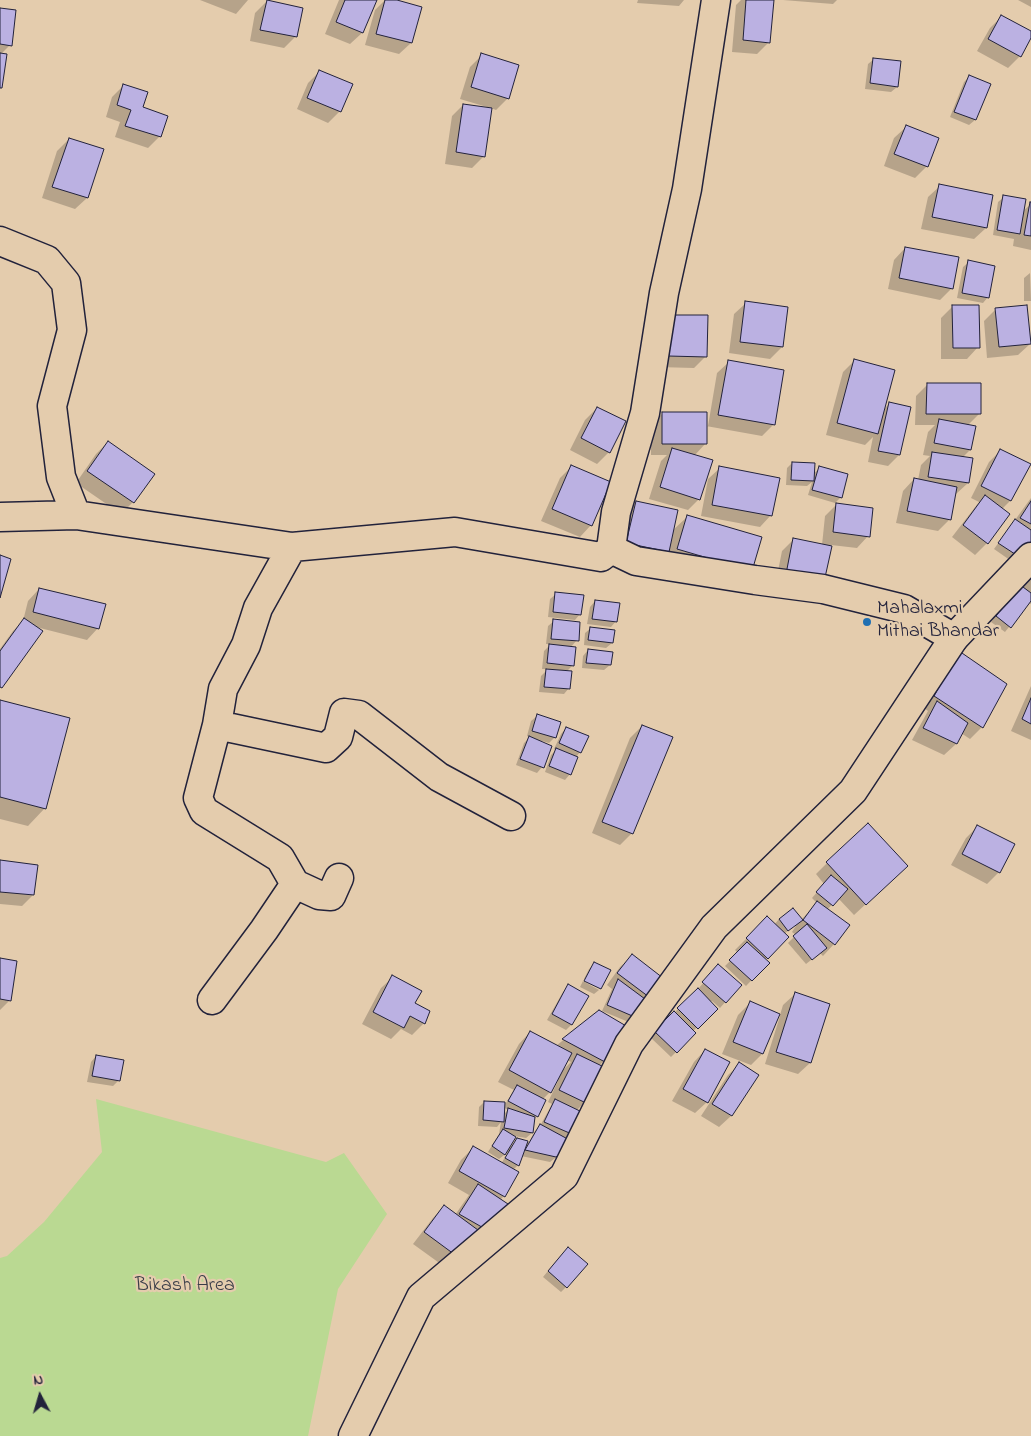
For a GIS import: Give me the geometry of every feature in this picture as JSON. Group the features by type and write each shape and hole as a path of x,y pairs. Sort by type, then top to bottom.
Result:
{"street":[{"path":"0,517 76,515 292,547 455,532 601,557 611,549 616,512 645,413 664,293 687,189 716,0"},
{"path":"0,241 47,260 66,283 72,330 52,406 61,477 76,515"},
{"path":"292,547 258,608 246,645 224,689 217,725 198,798 204,811 280,858 295,884 319,895 331,896 339,878"},
{"path":"611,549 636,561 823,589 904,608 954,638"},
{"path":"353,1436 421,1297 564,1176 629,1044 714,927 853,791 954,638 1031,557"},
{"path":"217,725 326,748 338,737 344,713 359,715 439,777 511,816"},
{"path":"212,1000 264,930 295,884"}],"green space":[{"name":"Bikash Area","path":"96,1099 326,1162 344,1153 387,1214 338,1289 308,1436 0,1436 0,1258 7,1256 44,1222 102,1152"}],"building":[{"path":"267,0 303,8 297,37 260,30"},
{"path":"345,0 377,0 363,33 336,22"},
{"path":"385,0 397,0 422,7 412,43 376,34"},
{"path":"746,0 774,0 770,43 743,40"},
{"path":"0,8 16,10 12,46 0,44"},
{"path":"1001,15 1031,31 1031,38 1021,57 988,39"},
{"path":"0,53 7,54 2,88 0,88"},
{"path":"481,53 519,65 509,99 471,87"},
{"path":"873,58 901,61 898,87 870,83"},
{"path":"319,70 353,84 341,112 307,98"},
{"path":"969,75 991,84 976,120 954,112"},
{"path":"123,84 148,92 143,107 168,116 161,137 125,126 131,110 117,105"},
{"path":"463,104 492,108 485,157 456,152"},
{"path":"906,125 939,138 928,167 894,154"},
{"path":"69,138 104,149 88,198 52,187"},
{"path":"939,184 993,195 987,228 932,217"},
{"path":"1003,195 1026,199 1020,234 997,230"},
{"path":"1031,202 1031,236 1024,235"},
{"path":"905,247 959,257 953,289 899,278"},
{"path":"968,260 995,266 989,298 962,293"},
{"path":"745,301 788,307 783,347 740,342"},
{"path":"952,305 979,305 980,348 953,348"},
{"path":"1027,305 1031,344 999,347 995,308"},
{"path":"669,315 708,315 707,357 668,356"},
{"path":"854,359 895,370 878,434 837,423"},
{"path":"728,360 784,370 775,425 718,415"},
{"path":"927,383 981,383 981,414 926,414"},
{"path":"889,402 911,407 900,455 878,451"},
{"path":"597,407 626,421 610,453 581,438"},
{"path":"662,412 707,412 707,444 662,444"},
{"path":"939,419 976,426 971,450 934,443"},
{"path":"108,441 155,474 134,503 87,471"},
{"path":"672,448 713,460 700,500 660,487"},
{"path":"1000,449 1031,464 1011,501 981,486"},
{"path":"932,452 973,458 969,483 928,477"},
{"path":"792,462 815,463 814,481 791,480"},
{"path":"571,465 611,482 592,526 552,509"},
{"path":"719,466 780,478 772,516 712,505"},
{"path":"819,466 848,474 842,498 812,490"},
{"path":"914,478 957,487 951,520 907,511"},
{"path":"985,495 1010,514 988,544 963,525"},
{"path":"636,501 678,510 669,552 626,543"},
{"path":"1031,501 1031,524 1020,518"},
{"path":"836,503 873,508 870,537 833,532"},
{"path":"687,515 762,537 752,571 677,549"},
{"path":"1015,519 1031,530 1031,544 1021,558 998,543"},
{"path":"793,538 832,546 824,582 786,574"},
{"path":"0,555 11,559 0,598"},
{"path":"1019,584 1031,593 1031,601 1011,628 996,616"},
{"path":"39,588 106,604 99,629 33,612"},
{"path":"555,592 584,595 581,615 553,612"},
{"path":"595,600 620,603 617,622 592,619"},
{"path":"24,618 43,631 2,688 0,687 0,651"},
{"path":"553,619 580,622 579,641 551,639"},
{"path":"590,627 615,630 613,643 588,640"},
{"path":"549,644 576,647 574,666 547,663"},
{"path":"588,649 613,652 611,665 586,663"},
{"path":"959,651 1007,684 983,728 934,696"},
{"path":"546,669 572,671 570,689 544,687"},
{"path":"1031,698 1031,724 1022,719"},
{"path":"0,700 70,718 46,809 0,797"},
{"path":"937,701 968,723 957,744 923,728"},
{"path":"537,714 561,722 556,738 532,731"},
{"path":"642,725 673,737 633,834 602,822"},
{"path":"566,727 589,736 581,753 559,743"},
{"path":"529,736 552,746 544,768 520,759"},
{"path":"556,748 578,757 571,775 549,766"},
{"path":"868,823 908,866 866,905 826,862"},
{"path":"977,825 1015,844 1000,873 962,854"},
{"path":"0,860 38,865 34,895 0,892"},
{"path":"831,875 848,889 833,906 816,892"},
{"path":"817,901 850,925 835,945 803,920"},
{"path":"793,908 803,920 788,931 779,919"},
{"path":"767,916 789,937 768,959 746,938"},
{"path":"807,924 827,948 812,960 793,936"},
{"path":"747,942 770,963 752,981 729,960"},
{"path":"632,954 663,978 649,997 617,973"},
{"path":"0,958 17,961 11,1001 0,999"},
{"path":"594,962 611,970 601,989 584,981"},
{"path":"718,964 742,985 726,1003 702,982"},
{"path":"392,975 422,991 415,1003 430,1011 425,1024 410,1016 404,1028 373,1012"},
{"path":"618,979 645,999 637,1018 607,1005"},
{"path":"568,984 589,996 572,1025 552,1014"},
{"path":"698,988 718,1009 698,1029 677,1008"},
{"path":"795,992 830,1004 811,1063 776,1052"},
{"path":"750,1001 780,1014 763,1054 733,1042"},
{"path":"599,1010 633,1030 605,1062 562,1039"},
{"path":"674,1011 696,1033 677,1053 654,1031"},
{"path":"530,1031 572,1053 551,1093 509,1070"},
{"path":"705,1049 730,1062 708,1103 683,1089"},
{"path":"577,1054 604,1067 586,1103 559,1090"},
{"path":"96,1055 124,1060 120,1081 92,1076"},
{"path":"739,1062 759,1075 732,1116 712,1104"},
{"path":"517,1085 546,1100 538,1117 508,1101"},
{"path":"555,1099 584,1113 574,1135 544,1122"},
{"path":"484,1101 505,1102 504,1122 483,1120"},
{"path":"508,1108 535,1117 533,1133 504,1128"},
{"path":"540,1124 575,1143 556,1157 525,1150"},
{"path":"503,1129 516,1137 505,1155 492,1146"},
{"path":"517,1138 528,1141 519,1166 505,1158"},
{"path":"473,1146 519,1172 505,1197 459,1171"},
{"path":"478,1184 514,1208 494,1234 459,1214"},
{"path":"444,1205 482,1233 462,1260 424,1232"},
{"path":"568,1247 588,1264 567,1288 548,1271"}],"place":[{"name":"Mahalaxmi Mithai Bhandar","path":"867,622"}]}
